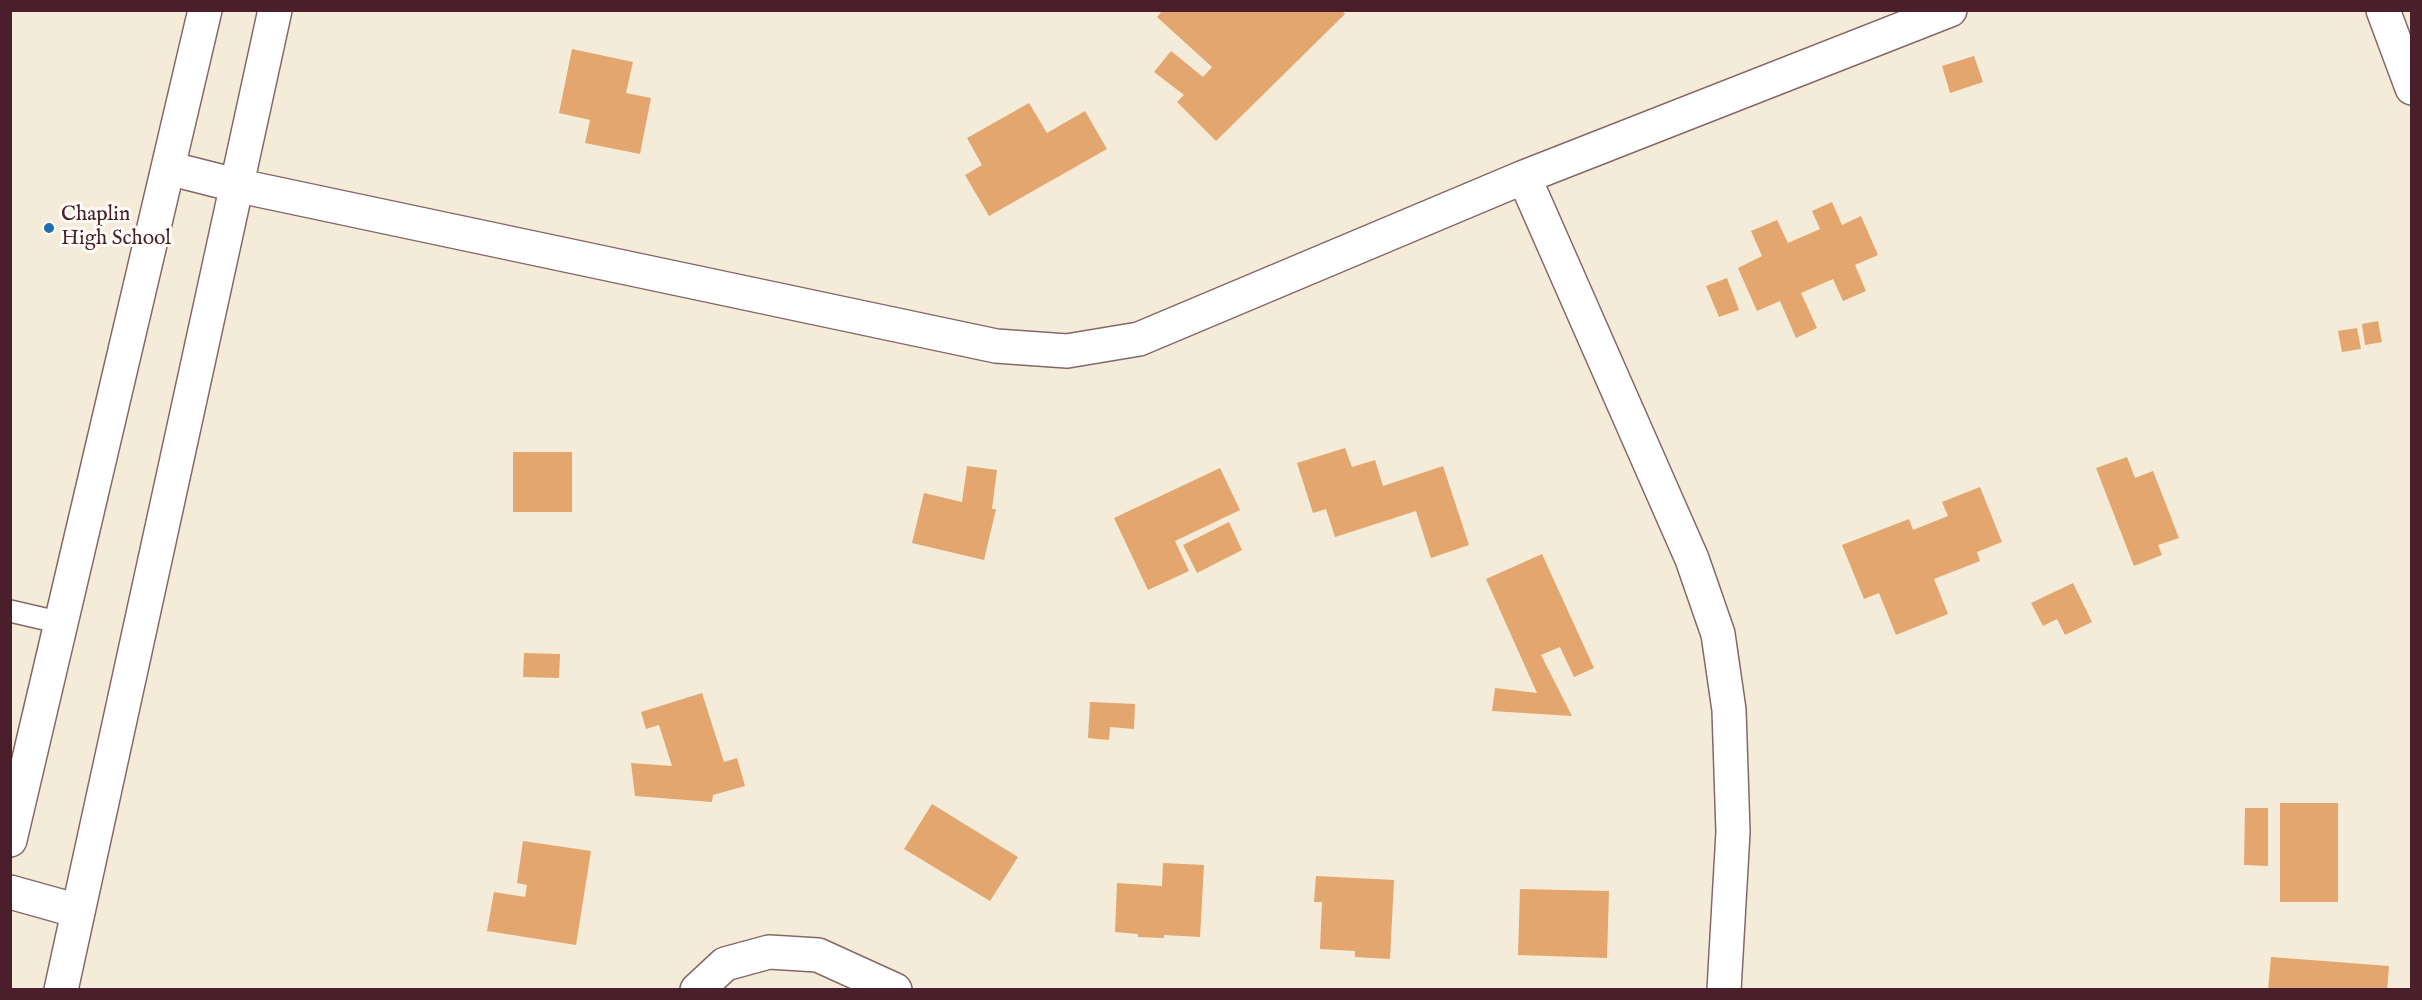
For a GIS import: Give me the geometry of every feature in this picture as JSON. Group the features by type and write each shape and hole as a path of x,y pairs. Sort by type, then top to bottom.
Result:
{"street":[{"path":"10,840 205,10"},
{"path":"61,990 275,10"},
{"path":"168,168 235,185 996,346 1067,351 1139,339 1524,177 1950,10"},
{"path":"2383,10 2412,88"},
{"path":"1524,177 1692,559 1718,634 1729,710 1733,832 1724,990"},
{"path":"10,892 78,911"},
{"path":"698,990 725,964 769,952 818,955 895,990"}],"lane":[{"path":"10,611 62,623"}],"building":[{"path":"1163,10 1342,10 1345,14 1216,141 1177,102 1184,95 1154,72 1171,51 1203,77 1212,67 1157,17"},
{"path":"572,49 633,62 626,93 651,98 640,154 585,143 590,120 559,113"},
{"path":"1974,56 1983,82 1950,93 1942,66"},
{"path":"1029,103 1047,133 1085,111 1107,149 989,216 965,175 982,165 967,138"},
{"path":"1832,202 1842,225 1861,216 1878,255 1855,265 1866,291 1843,301 1833,279 1801,293 1817,328 1796,338 1780,301 1757,311 1738,268 1762,256 1751,231 1777,220 1788,243 1820,229 1812,211"},
{"path":"1727,278 1739,310 1719,317 1706,286"},
{"path":"2378,321 2382,342 2365,345 2362,324"},
{"path":"2357,328 2361,349 2342,352 2338,331"},
{"path":"1345,448 1352,467 1375,460 1383,486 1443,466 1469,545 1431,558 1416,511 1335,537 1326,509 1313,513 1297,463"},
{"path":"513,452 572,452 572,512 513,512"},
{"path":"2127,457 2135,478 2153,471 2179,538 2158,545 2162,555 2134,566 2096,468"},
{"path":"967,466 997,470 992,509 996,509 984,560 912,543 924,493 962,502"},
{"path":"1220,468 1240,510 1175,541 1189,571 1148,590 1114,518"},
{"path":"1980,487 2002,542 1977,552 1980,561 1934,579 1948,614 1896,635 1879,593 1864,599 1842,545 1909,519 1913,530 1948,516 1942,502"},
{"path":"1229,522 1242,550 1197,573 1183,545"},
{"path":"1542,554 1594,668 1574,677 1560,647 1541,655 1572,716 1492,711 1495,688 1537,693 1486,579"},
{"path":"2073,583 2092,622 2065,635 2057,619 2043,626 2031,603"},
{"path":"524,653 560,654 559,678 523,677"},
{"path":"702,693 724,762 737,758 745,786 713,795 712,802 635,796 631,763 672,766 659,725 646,729 641,712"},
{"path":"1090,702 1135,704 1134,729 1110,727 1109,740 1088,738"},
{"path":"2280,803 2338,803 2338,902 2280,902"},
{"path":"932,804 1018,857 990,901 904,849"},
{"path":"2245,808 2268,808 2268,866 2244,865"},
{"path":"523,841 591,851 576,945 487,931 494,892 525,897 527,885 517,883"},
{"path":"1163,863 1204,865 1200,937 1164,935 1164,938 1138,937 1138,934 1115,932 1117,883 1162,886"},
{"path":"1316,876 1394,880 1390,959 1355,957 1355,951 1320,949 1322,902 1314,902"},
{"path":"1520,889 1609,891 1607,958 1518,955"},
{"path":"2271,957 2389,966 2387,990 2268,990"}],"place":[{"name":"Chaplin High School","path":"49,228"}]}
